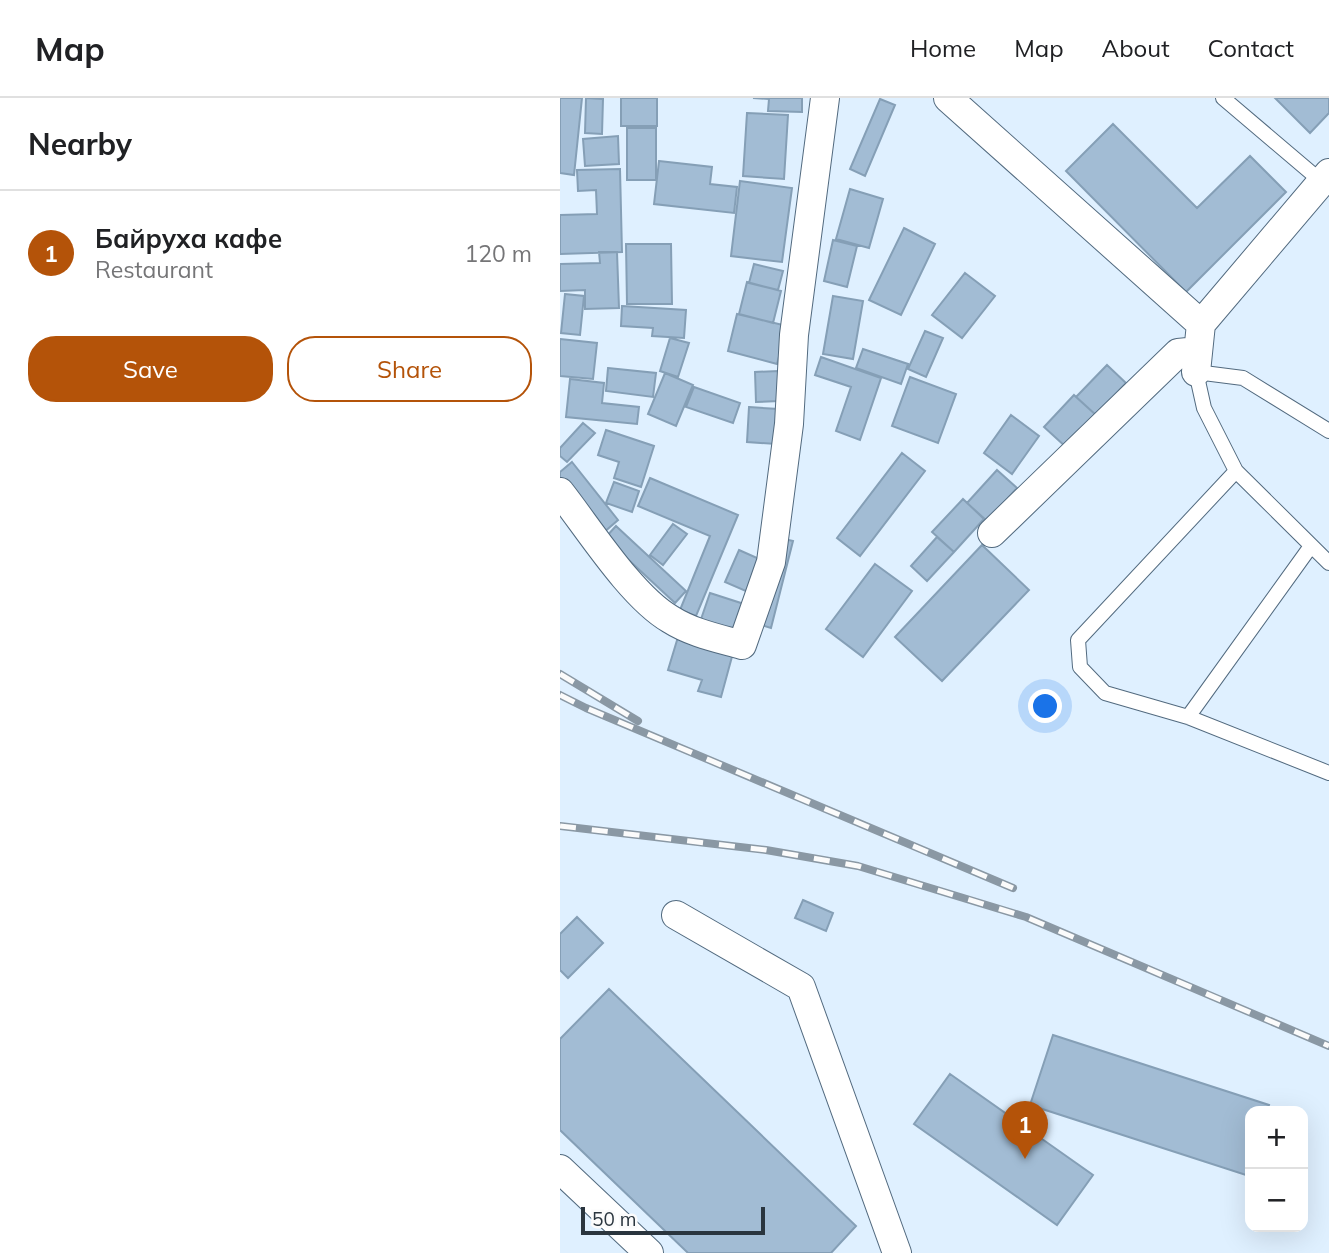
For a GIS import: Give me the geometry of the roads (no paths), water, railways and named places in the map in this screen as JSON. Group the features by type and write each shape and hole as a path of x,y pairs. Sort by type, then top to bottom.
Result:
{"street":[{"path":"560,492 635,589 668,618 699,634 742,645 771,562 789,424 794,335 825,98"},
{"path":"948,98 1198,349"},
{"path":"992,533 1178,354 1198,349 1325,177"},
{"path":"676,915 801,986 897,1253"},
{"path":"560,1169 649,1253"}],"lane":[{"path":"1223,98 1325,177"},
{"path":"1198,349 1329,432"},
{"path":"1198,349 1204,408 1236,471 1329,564"},
{"path":"1236,471 1077,640 1080,667 1105,693 1188,717 1329,773"},
{"path":"1188,717 1311,546"}],"railway":[{"path":"560,674 638,721"},
{"path":"560,695 1013,888"},
{"path":"560,826 766,850 858,866 1026,917 1329,1046"}],"place":[{"name":"Байруха кафе","path":"1025,1159"}]}
